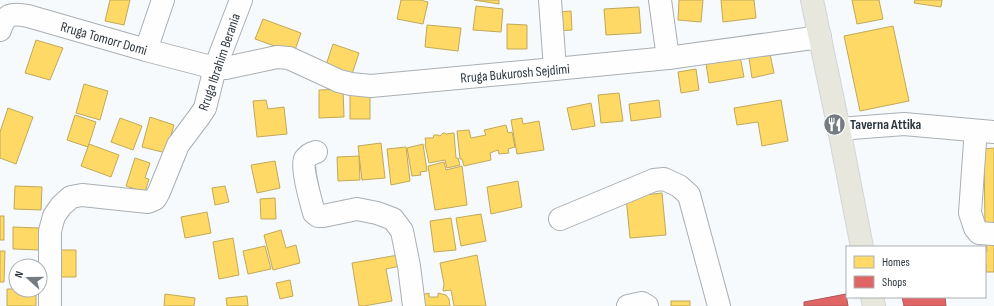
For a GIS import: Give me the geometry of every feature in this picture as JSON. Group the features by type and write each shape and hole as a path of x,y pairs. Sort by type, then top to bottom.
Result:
{"main road":[{"path":"812,0 862,246"}],"street":[{"path":"146,50 163,0"},
{"name":"Rruga Ibrahim Berania","path":"50,306 50,231 54,216 61,206 71,197 82,195 148,202 155,199 178,145 205,108 215,68 241,0"},
{"path":"550,0 555,69"},
{"path":"660,0 668,58"},
{"name":"Rruga Tomorr Domi","path":"0,30 6,19 11,15 16,14 28,16 215,68"},
{"name":"Rruga Bukurosh Sejdimi","path":"215,68 226,68 277,57 289,58 339,81 371,86 668,58 820,37"},
{"path":"839,129 904,124 994,132"},
{"path":"974,142 970,213 975,228 979,233 994,234"},
{"path":"316,152 308,155 304,160 304,169 314,213 318,216 323,216 357,209 377,213 393,219 402,231 409,266 414,306"},
{"path":"560,219 654,180 664,179 679,186 689,195 719,306"},
{"path":"628,306 642,304 647,306"}],"building: Homes":[{"path":"110,0 130,0 124,25 105,21"},
{"path":"401,0 420,0 428,2 423,24 397,19"},
{"path":"474,0 499,0 499,4"},
{"path":"679,0 703,0 701,22 678,20"},
{"path":"721,0 754,0 756,18 723,22"},
{"path":"852,0 879,0 883,19 857,24"},
{"path":"915,0 942,0 941,7 914,3"},
{"path":"476,6 503,9 501,32 473,30"},
{"path":"639,7 641,33 606,35 604,9"},
{"path":"571,11 572,30 558,31 556,12"},
{"path":"263,19 301,33 294,53 255,39"},
{"path":"507,24 527,25 527,49 507,49"},
{"path":"427,25 461,28 458,51 425,47"},
{"path":"893,26 909,101 860,111 844,36"},
{"path":"36,40 63,48 50,80 25,73"},
{"path":"333,44 359,53 350,80 324,71"},
{"path":"739,51 744,77 709,83 705,57"},
{"path":"770,54 774,73 752,78 749,58"},
{"path":"696,69 699,90 681,93 678,72"},
{"path":"84,84 108,91 100,120 76,113"},
{"path":"343,89 344,117 319,118 319,90"},
{"path":"619,93 623,121 601,123 598,95"},
{"path":"350,94 370,94 370,119 350,119"},
{"path":"266,100 268,109 284,107 287,134 257,137 253,101"},
{"path":"659,100 661,117 631,121 629,104"},
{"path":"781,100 788,141 762,146 758,122 737,125 734,108"},
{"path":"591,103 595,126 572,130 567,108"},
{"path":"8,108 33,117 16,164 0,158 0,132"},
{"path":"75,115 96,122 88,147 67,140"},
{"path":"150,117 174,125 166,153 142,147"},
{"path":"120,118 142,126 133,150 111,142"},
{"path":"522,118 523,124 539,121 544,150 517,154 511,120"},
{"path":"506,125 508,133 512,132 515,147 508,149 509,153 499,154 498,150 490,153 491,160 464,166 462,159 460,159 457,131 469,130 471,138 486,135 484,130"},
{"path":"443,133 454,133 456,158 458,158 460,165 447,168 445,160 429,163 425,138 433,138 434,135 440,136"},
{"path":"381,143 385,178 362,180 358,146"},
{"path":"89,144 119,155 111,177 81,166"},
{"path":"423,144 427,171 420,172 421,175 412,176 407,148"},
{"path":"406,147 410,181 391,185 387,149"},
{"path":"994,148 994,226 985,227 984,149"},
{"path":"359,156 360,180 338,181 337,157"},
{"path":"135,158 150,163 145,178 149,179 145,192 126,186"},
{"path":"275,161 280,188 257,193 251,165"},
{"path":"444,162 446,170 462,166 467,205 435,210 428,166"},
{"path":"518,181 522,207 491,214 487,187"},
{"path":"15,186 42,187 41,210 14,209"},
{"path":"225,186 229,202 215,205 212,188"},
{"path":"662,193 666,235 630,238 626,197"},
{"path":"275,198 276,219 261,219 260,199"},
{"path":"207,212 211,233 185,238 181,217"},
{"path":"481,214 486,241 461,246 456,218"},
{"path":"0,216 4,216 4,240 0,240"},
{"path":"451,218 456,250 434,252 430,221"},
{"path":"13,227 39,228 39,250 13,249"},
{"path":"281,230 286,248 296,245 300,263 273,270 264,235"},
{"path":"233,238 239,275 219,279 213,242"},
{"path":"986,241 994,241 994,272 986,272"},
{"path":"265,246 271,269 248,274 243,251"},
{"path":"61,250 76,250 76,277 60,277"},
{"path":"0,251 5,251 4,282 0,282"},
{"path":"404,254 405,265 386,269 392,301 359,306 352,263"},
{"path":"477,255 486,306 454,306 451,290 443,291 444,284 440,263"},
{"path":"290,280 293,296 280,299 276,283"},
{"path":"7,289 8,298 36,298 36,306 7,306"},
{"path":"429,293 429,297 438,297 438,293 446,295 449,299 450,306 423,306 421,295"},
{"path":"165,294 195,298 194,306 164,306"},
{"path":"247,296 248,306 227,306 226,298"},
{"path":"671,301 690,301 690,306 671,306"}],"building: Shops":[{"path":"846,294 848,306 804,306 804,302"},
{"path":"902,298 945,298 946,306 904,306"}],"place":[{"name":"Taverna Attika","path":"835,124"}]}
